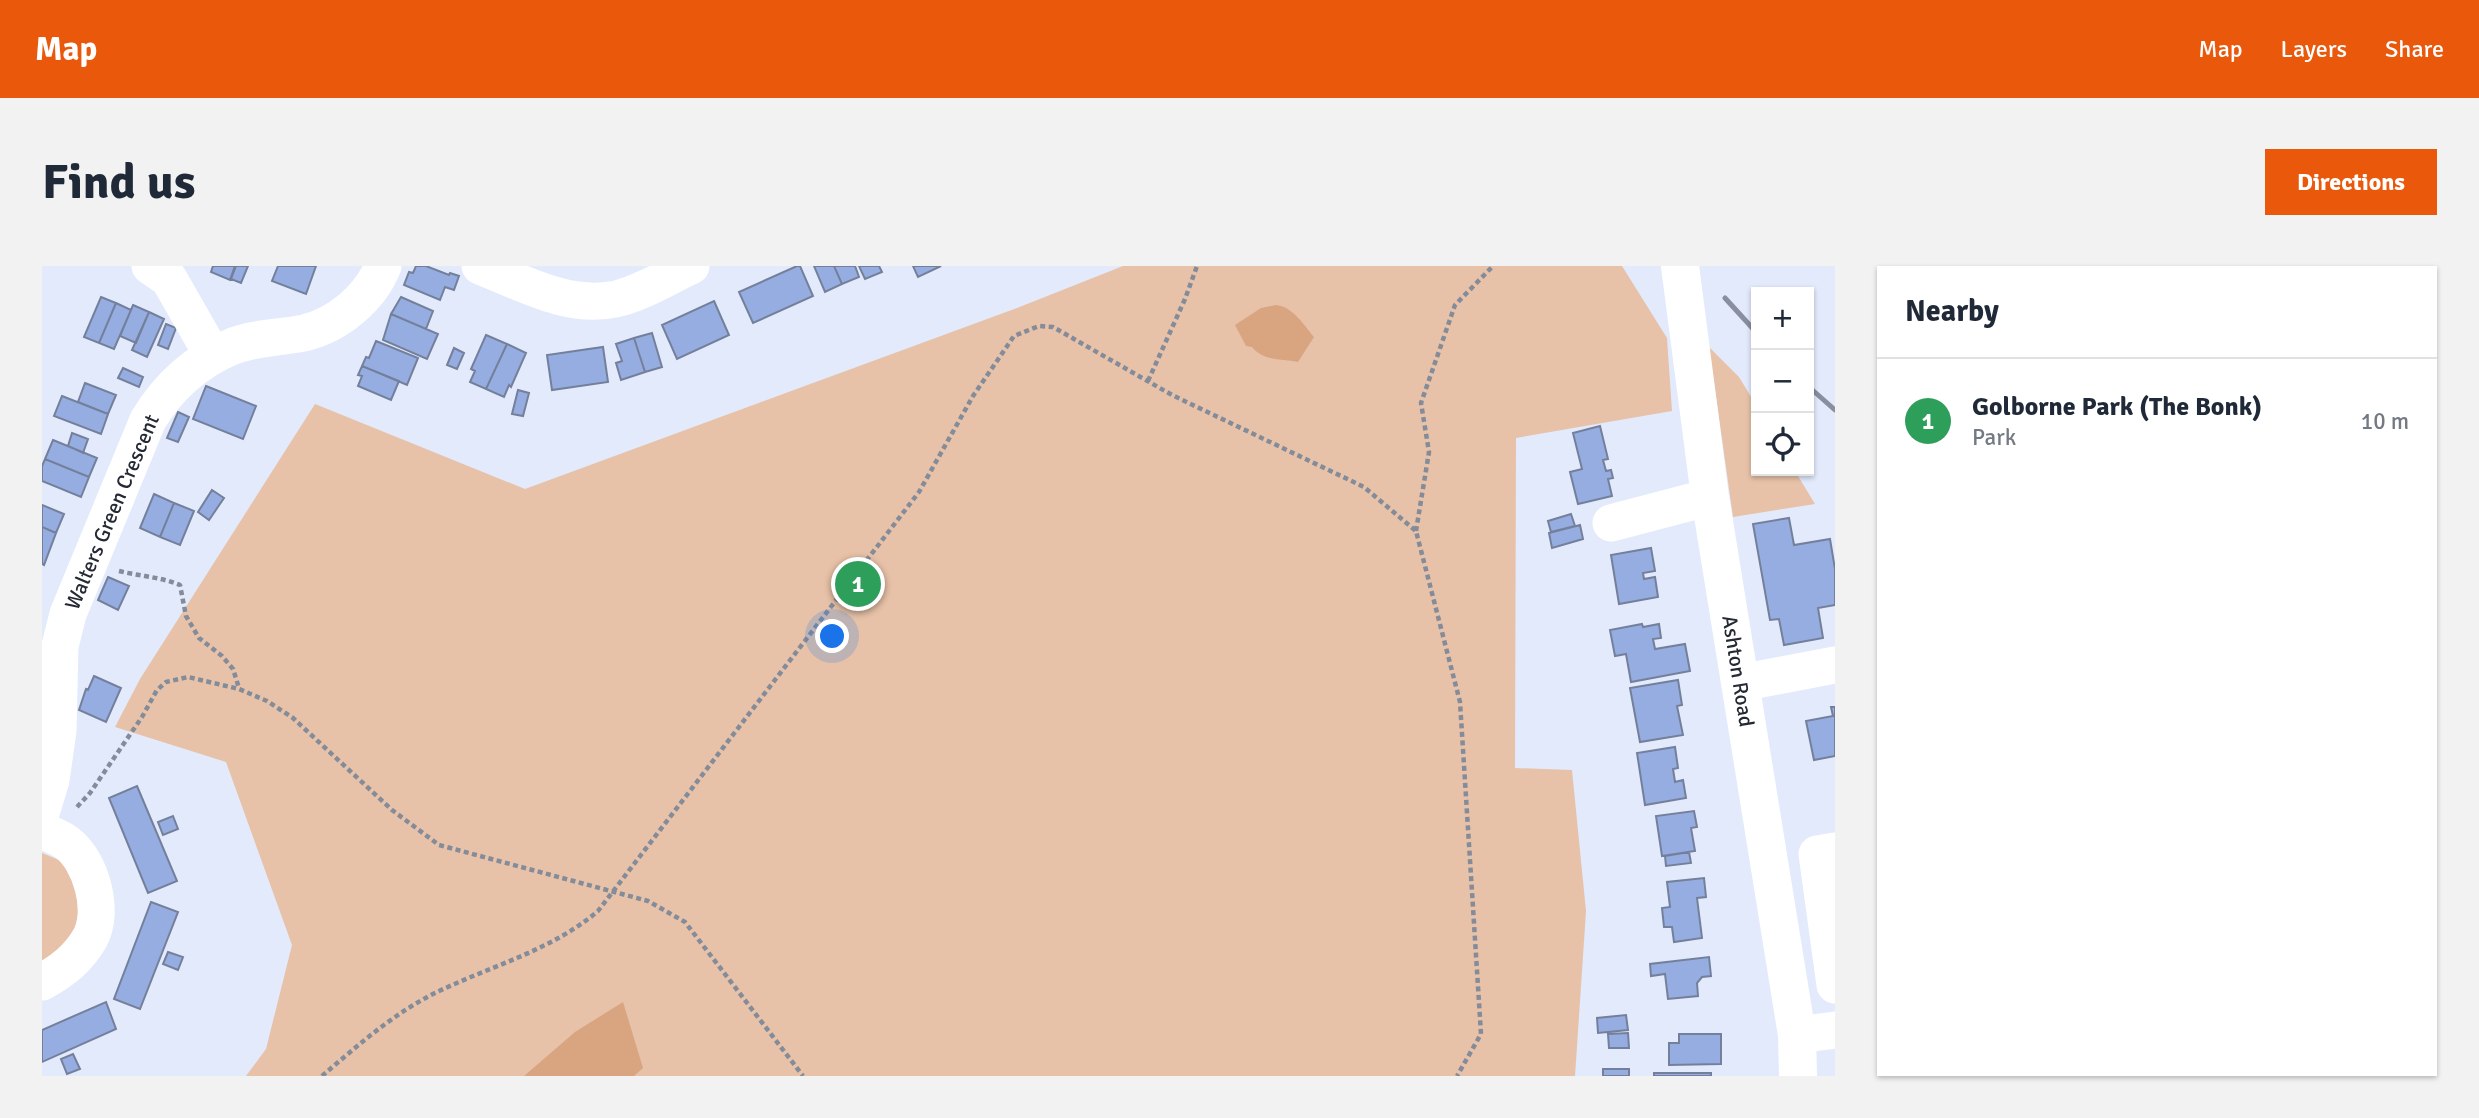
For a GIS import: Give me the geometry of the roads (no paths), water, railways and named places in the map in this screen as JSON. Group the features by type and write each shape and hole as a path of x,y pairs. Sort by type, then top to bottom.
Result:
{"main road":[{"name":"Ashton Road","path":"1680,266 1710,497 1797,1035 1798,1076"}],"street":[{"name":"Walters Green Crescent","path":"45,825 58,731 60,646 68,614 148,420 161,399 182,377 213,356 262,338 303,333 331,322 353,307 370,289 383,266"},
{"path":"480,266 560,297 592,302 630,295 691,266"},
{"path":"158,268 169,279 213,356"},
{"path":"1611,523 1710,497"},
{"path":"1741,683 1835,665"},
{"path":"42,982 73,962 91,936 96,900 90,877 78,855 45,825"},
{"path":"1835,851 1817,854 1835,985"},
{"path":"1797,1035 1835,1030"}],"railway":[{"path":"1725,298 1751,327"},
{"path":"1814,391 1835,410"}],"place":[{"name":"Golborne Park (The Bonk)","path":"858,584"}]}
